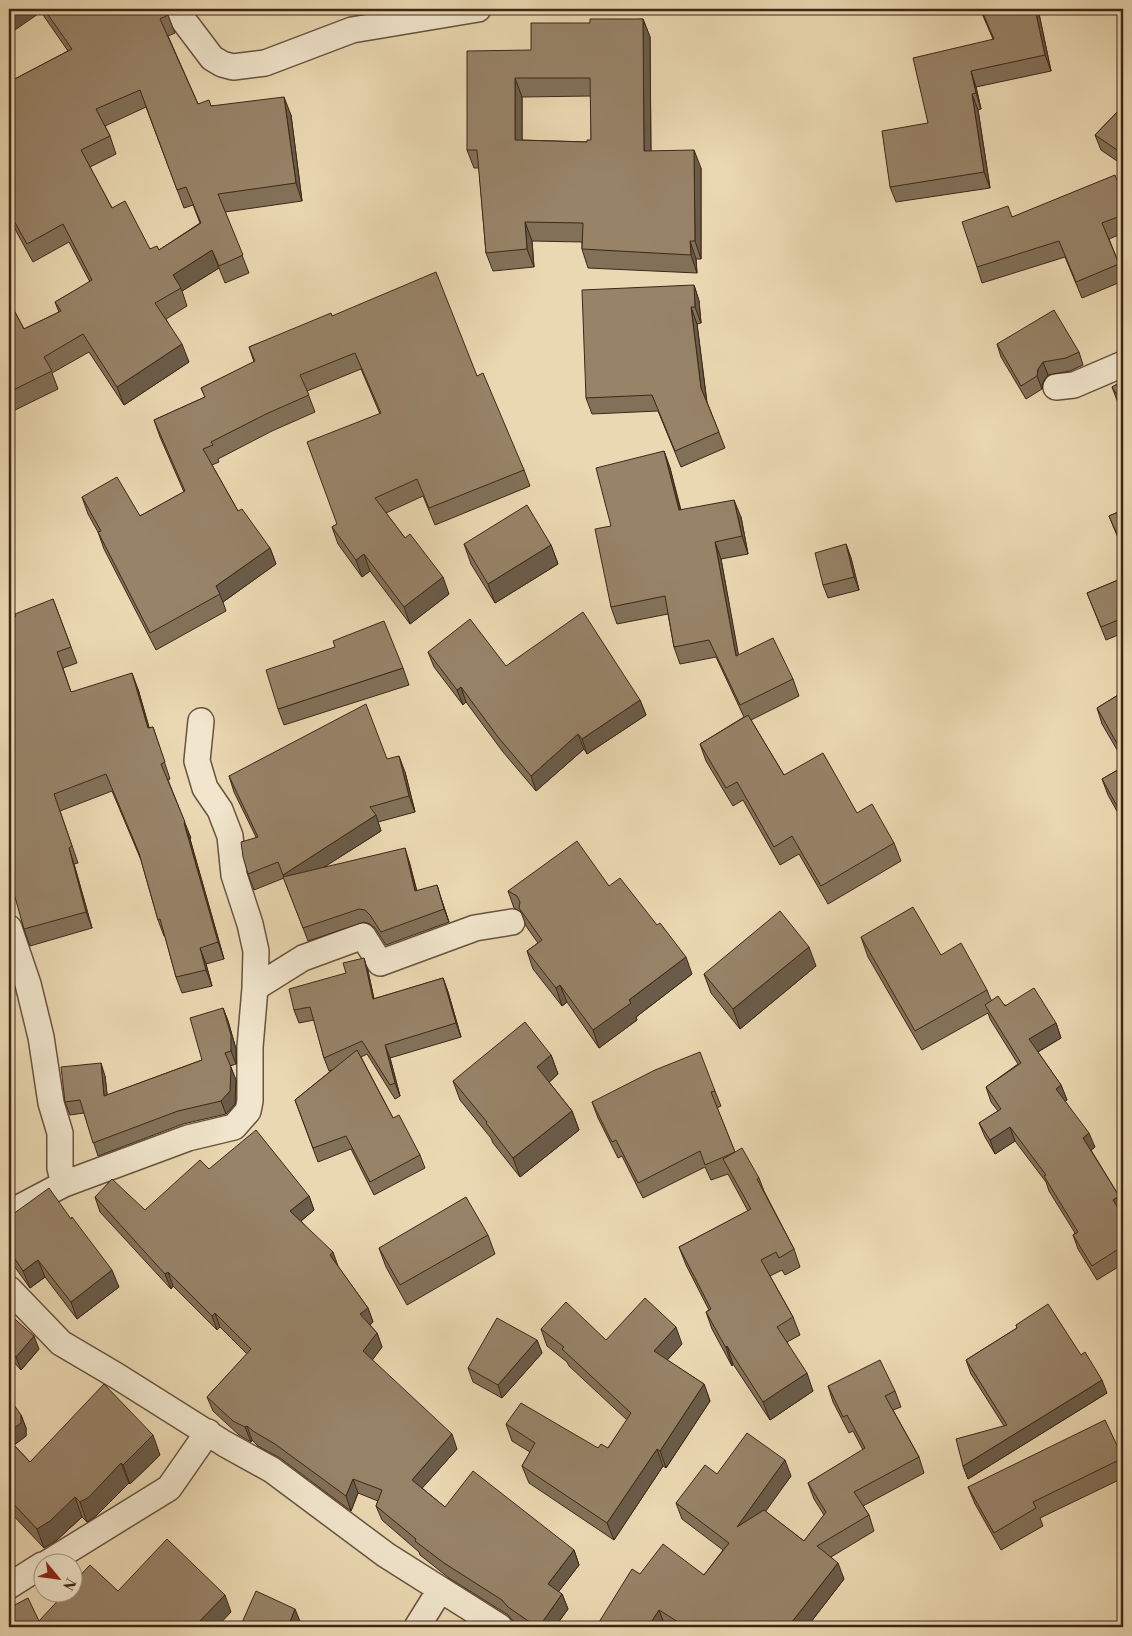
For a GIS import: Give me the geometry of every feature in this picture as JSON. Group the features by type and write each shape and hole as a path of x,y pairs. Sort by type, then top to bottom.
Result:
{"street":[{"path":"178,9 181,18 212,58 222,64 233,67 265,63 352,30 478,9"},
{"path":"1056,386 1074,385 1123,364"},
{"path":"9,1213 64,1184 188,1138 234,1127 248,1111 250,1101 250,1047 256,950 250,924 234,875 230,836 220,810 205,788 197,761 201,721"},
{"path":"255,988 303,958 363,936 380,963 474,928 512,922"},
{"path":"9,928 28,984 41,1038 51,1103 60,1134 60,1168 64,1184"},
{"path":"9,1289 61,1343 225,1444 272,1470 386,1555 500,1627"},
{"path":"60,1554 169,1488 208,1432"},
{"path":"9,1586 32,1572"},
{"path":"417,1627 440,1590"}],"building":[{"path":"44,9 164,9 168,15 160,19 198,104 209,100 211,106 284,97 296,183 218,194 243,255 219,266 212,250 173,275 181,288 155,303 182,344 117,387 83,334 44,357 52,371 9,392 9,301 24,329 61,311 55,302 92,280 63,224 27,244 9,212 9,82 72,49","holes":["140,90 177,190 186,187 201,223 159,250 157,246 150,249 125,201 112,208 81,150 110,136 96,109"]},
{"path":"981,9 1035,9 1045,55 971,71 976,93 972,94 984,172 890,187 882,131 928,123 913,58 994,39"},
{"path":"590,19 643,19 644,151 694,150 695,241 690,241 691,255 582,249 583,223 525,222 527,249 486,253 477,150 467,150 467,51 531,50 531,23 590,23","holes":["515,78 590,78 591,140 587,140 587,142 515,140"]},
{"path":"1123,106 1123,151 1120,152 1095,135"},
{"path":"1115,175 1123,195 1123,215 1102,223 1119,264 1076,282 1059,241 977,267 962,222 1008,206 1012,217"},
{"path":"436,272 477,376 483,373 524,470 429,508 417,479 375,498 405,538 410,534 443,577 404,607 364,554 356,560 332,527 337,524 307,442 381,413 355,353 300,375 309,395 211,442 213,445 203,449 238,511 242,509 270,548 216,586 220,594 150,633 98,532 101,531 82,497 117,477 140,516 185,491 154,420 205,397 201,388 255,361 249,347 331,313 332,316"},
{"path":"694,285 695,307 691,307 701,388 719,432 675,451 652,395 586,398 582,290"},
{"path":"1054,310 1079,352 1066,358 1043,362 1038,369 1037,376 1021,386 997,344"},
{"path":"1123,381 1123,404 1112,387"},
{"path":"664,451 679,510 734,500 742,536 715,542 736,656 773,638 793,679 740,705 709,640 674,647 665,596 611,607 595,529 611,526 596,468"},
{"path":"527,505 551,545 488,584 464,544"},
{"path":"1123,510 1123,548 1109,516"},
{"path":"846,544 854,577 823,585 815,553"},
{"path":"1123,578 1123,618 1101,627 1087,593"},
{"path":"53,599 71,647 57,652 71,692 132,673 148,728 153,727 165,762 161,764 185,822 218,942 200,948 206,970 176,977 139,853 106,774 54,794 72,846 69,848 86,912 24,929 9,876 11,876 9,868 9,619 16,616 15,614"},
{"path":"583,612 640,700 582,739 578,734 531,776 498,737 461,687 457,690 428,652 470,619 506,666"},
{"path":"384,621 403,668 278,709 266,670 335,647 333,641"},
{"path":"1123,692 1123,754 1097,708"},
{"path":"366,704 387,759 399,756 409,796 370,807 376,815 283,875 278,862 248,874 241,842 258,837 229,776"},
{"path":"748,715 784,775 823,753 857,813 872,804 894,843 821,886 792,836 774,847 737,782 726,788 700,744"},
{"path":"1123,767 1123,814 1122,815 1102,779"},
{"path":"577,841 609,886 620,878 657,925 660,923 686,957 629,1000 631,1003 593,1030 560,985 556,988 527,951 542,940 519,908 520,902 517,896 508,891"},
{"path":"405,848 415,891 437,885 444,909 381,932 370,915 365,910 359,909 303,928 283,877"},
{"path":"913,907 941,955 961,943 987,990 915,1031 861,937"},
{"path":"780,911 809,947 733,1009 704,974"},
{"path":"364,958 373,999 443,978 456,1023 385,1045 395,1083 390,1085 362,1041 324,1058 310,1007 294,1010 289,989 346,973 343,963"},
{"path":"1034,988 1056,1023 1029,1039 1061,1085 1056,1089 1089,1133 1083,1138 1119,1196 1113,1200 1123,1216 1123,1246 1092,1266 1073,1235 1078,1232 1044,1176 1046,1175 1010,1127 990,1140 979,1123 1001,1109 986,1087 1021,1063 985,1005 998,996 1005,1006"},
{"path":"223,1008 231,1035 231,1051 225,1053 231,1067 230,1091 221,1101 178,1111 93,1143 80,1100 65,1102 61,1067 101,1063 104,1096 202,1060 190,1018"},
{"path":"525,1022 551,1055 537,1067 572,1111 513,1158 487,1122 453,1081"},
{"path":"357,1050 393,1118 399,1115 420,1155 370,1182 346,1136 313,1148 295,1100"},
{"path":"700,1052 715,1091 711,1092 735,1152 705,1165 700,1151 638,1183 616,1140 612,1142 592,1102 655,1070"},
{"path":"256,1130 309,1196 290,1211 333,1252 330,1255 368,1308 360,1314 377,1333 363,1351 452,1434 412,1480 445,1507 473,1471 574,1550 548,1584 562,1594 539,1627 508,1607 502,1600 444,1563 415,1541 416,1539 376,1506 382,1490 353,1479 346,1496 275,1444 247,1426 245,1427 233,1421 207,1397 251,1349 215,1313 212,1316 168,1272 165,1274 95,1197 112,1179 145,1210 200,1160 209,1169"},
{"path":"742,1148 794,1249 779,1258 776,1252 761,1260 793,1317 777,1327 807,1373 763,1402 727,1346 726,1348 706,1312 711,1309 679,1247 751,1209 723,1159"},
{"path":"49,1188 112,1270 71,1302 38,1260 23,1271 9,1250 9,1217"},
{"path":"466,1197 488,1235 400,1285 379,1248"},
{"path":"645,1298 676,1327 654,1351 704,1384 660,1451 657,1449 607,1523 522,1466 535,1443 506,1424 521,1403 598,1448 601,1444 608,1448 631,1413 562,1349 564,1347 541,1329 566,1302 606,1340"},
{"path":"1048,1304 1081,1355 1085,1352 1102,1380 963,1466 956,1439 1007,1425 966,1360 1017,1328 1016,1325"},
{"path":"9,1314 34,1336 16,1357 9,1349"},
{"path":"497,1318 537,1340 498,1385 468,1368"},
{"path":"880,1360 895,1391 885,1396 919,1457 854,1492 869,1515 817,1546 838,1563 788,1627 686,1627 659,1610 648,1627 596,1627 632,1569 640,1574 663,1544 704,1575 729,1543 676,1503 705,1465 717,1474 747,1433 785,1460 737,1527 764,1510 804,1541 826,1512 808,1483 865,1448 847,1415 843,1417 828,1386"},
{"path":"104,1384 153,1435 123,1465 121,1463 89,1497 80,1502 75,1497 50,1521 37,1529 9,1499 9,1440 30,1462"},
{"path":"9,1402 12,1402 21,1415 21,1423 9,1432"},
{"path":"1105,1420 1123,1458 1033,1502 1036,1508 994,1533 968,1487"},
{"path":"167,1539 225,1595 194,1627 9,1627 9,1608 28,1598 39,1621 55,1604 82,1604 82,1573 90,1565 118,1591"},
{"path":"256,1591 295,1609 288,1627 240,1627"},
{"path":"913,1623 927,1627 912,1627"}]}
